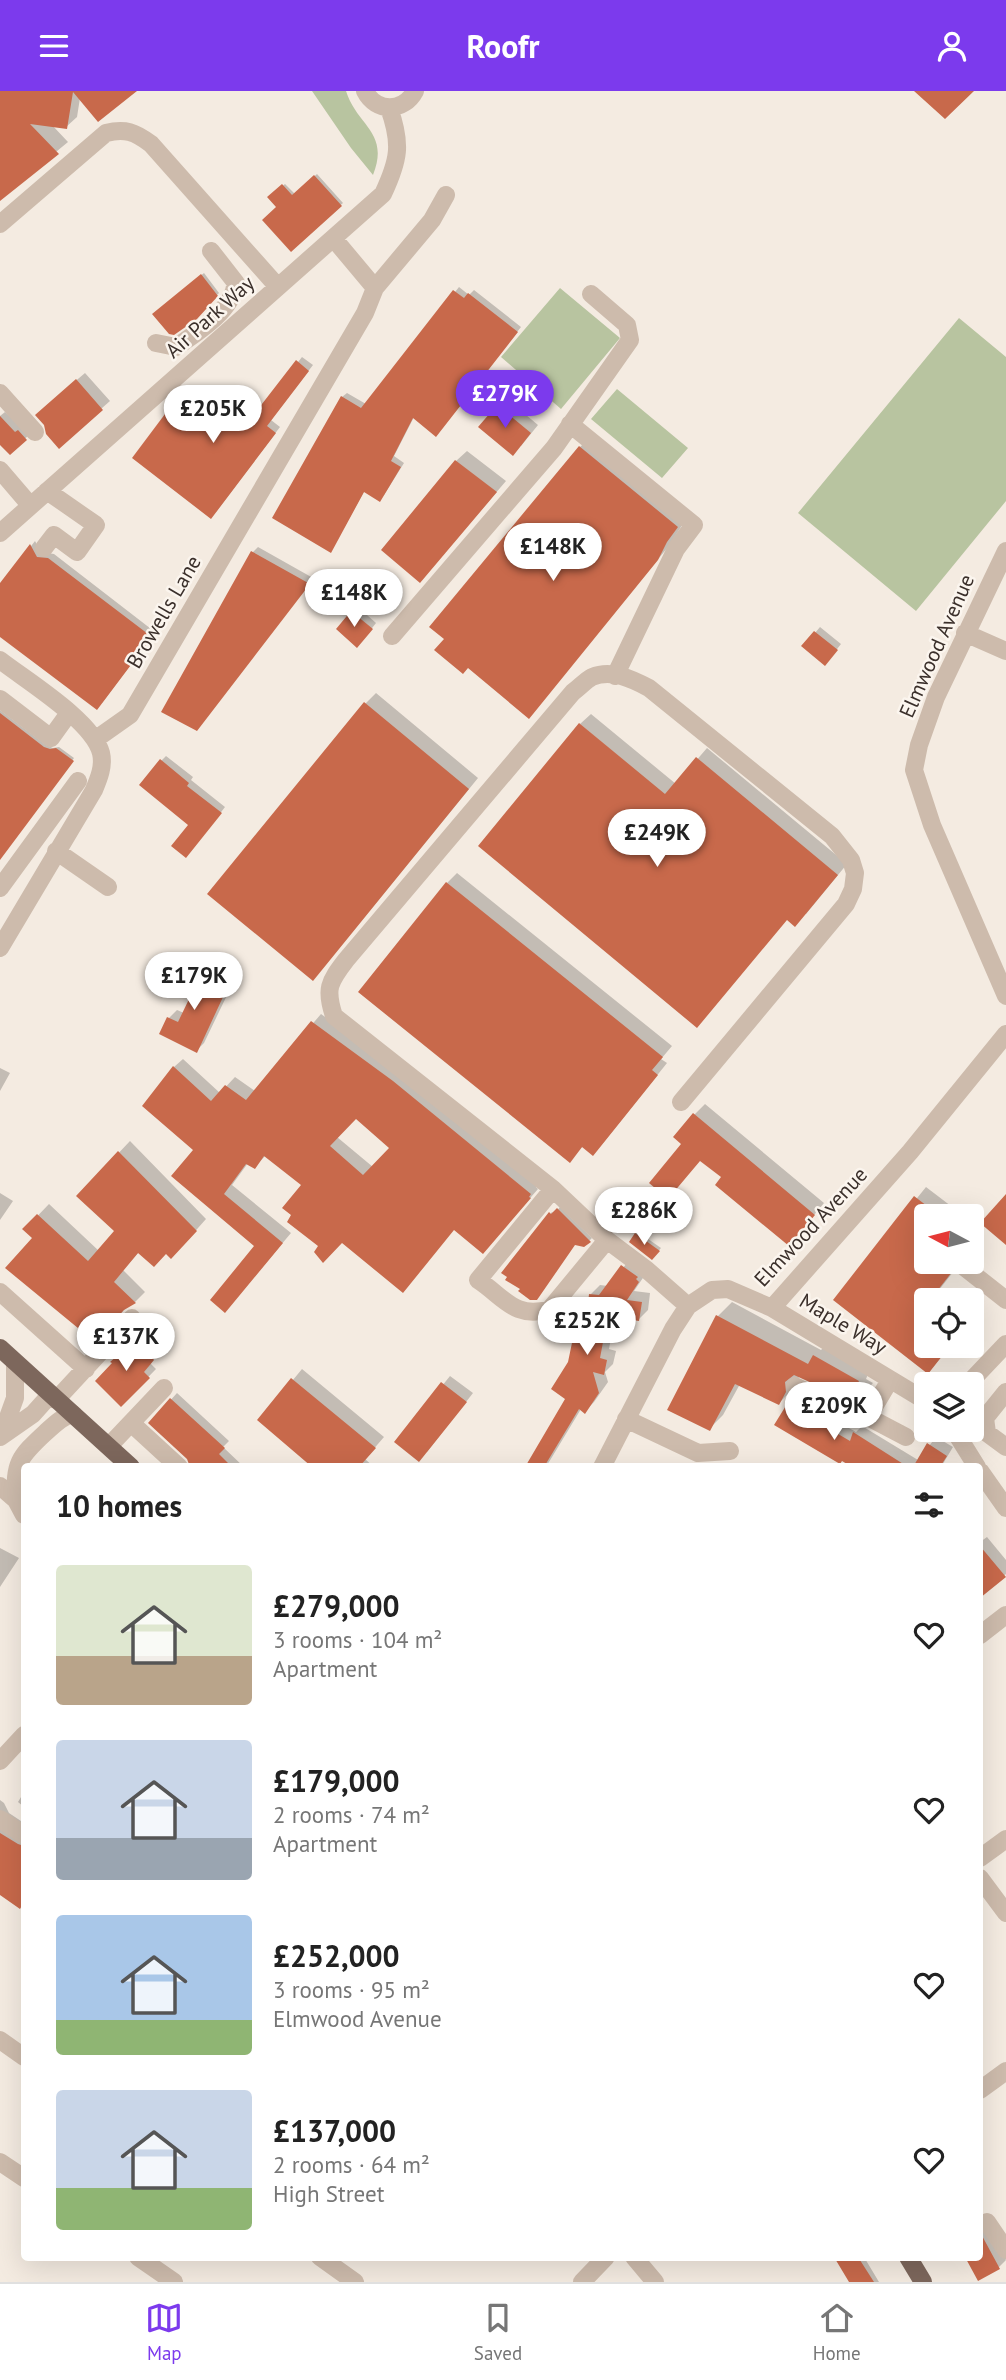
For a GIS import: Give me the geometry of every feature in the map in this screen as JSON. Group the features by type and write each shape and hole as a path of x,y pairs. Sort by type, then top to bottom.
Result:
{"main road":[{"path":"0,1348 127,1463"},
{"path":"910,2261 923,2282"}],"street":[{"path":"365,91 373,102 389,108 405,103 415,91"},
{"name":"Air Park Way","path":"0,533 383,194 395,169 397,131 389,108"},
{"path":"0,224 106,133 121,129 137,133 150,144 278,287"},
{"name":"Browells Lane","path":"96,739 131,715 365,313 375,288 432,220 446,195"},
{"path":"334,239 375,288"},
{"path":"156,344 176,347 227,306 235,295 236,283 211,251"},
{"path":"393,636 554,448 630,340 627,325 591,294"},
{"path":"0,393 35,432"},
{"path":"570,424 694,525 677,549 615,675"},
{"path":"0,470 30,505"},
{"path":"44,548 54,535 76,552 96,525 47,491"},
{"name":"Elmwood Avenue","path":"1006,551 936,697 919,745 914,770 932,825 1006,996"},
{"path":"965,633 1006,651"},
{"path":"0,660 84,725 96,739 102,755 101,772 94,790 0,948"},
{"path":"681,1102 846,904 853,890 855,873 851,860 818,824 649,688 628,677 592,677 573,692 346,960 333,977 327,995 334,1016 553,1189 607,1240 648,1270 688,1306"},
{"path":"0,699 51,739 69,713"},
{"path":"0,888 78,781"},
{"path":"56,851 108,887"},
{"name":"Elmwood Avenue","path":"604,1463 673,1329 688,1306 712,1290 728,1289 772,1308 910,1152 1006,1034"},
{"path":"553,1189 478,1280 514,1308 526,1313 550,1309 607,1240"},
{"path":"973,1274 1006,1300"},
{"path":"0,1292 86,1369"},
{"name":"Maple Way","path":"772,1308 914,1394"},
{"path":"1,1436 27,1419 86,1369 132,1318"},
{"path":"979,1372 1006,1344"},
{"path":"1,1436 15,1398 15,1363"},
{"path":"868,1417 890,1380"},
{"path":"795,1386 852,1414 868,1417 906,1437"},
{"path":"109,1446 164,1388"},
{"path":"1006,1392 985,1417 987,1433 1006,1447"},
{"path":"0,1468 23,1453 57,1422 73,1414"},
{"path":"626,1419 698,1453 730,1451"},
{"path":"131,1423 175,1463"},
{"path":"961,1442 973,1463"},
{"path":"20,1508 15,1476 23,1453"},
{"path":"983,1479 1006,1508"},
{"path":"0,1486 20,1508"},
{"path":"983,1633 1006,1615"},
{"path":"0,1761 21,1738"},
{"path":"0,1819 21,1833"},
{"path":"983,1856 1006,1839"},
{"path":"983,1882 1006,1913"},
{"path":"0,2040 21,2055"},
{"path":"983,2088 1006,2071"},
{"path":"0,2162 21,2176"},
{"path":"987,2222 1006,2250"},
{"path":"144,2261 174,2282"},
{"path":"326,2261 355,2282"},
{"path":"582,2282 602,2261"},
{"path":"637,2261 655,2282"}],"green space":[{"path":"312,91 346,91 375,139 378,149 373,175 351,148"},
{"path":"560,288 620,338 561,409 501,357"},
{"path":"959,318 1006,357 1006,501 916,611 798,513"},
{"path":"617,389 688,448 662,478 591,419"}],"building":[{"path":"0,91 137,91 98,122 73,92 67,129 30,124 59,154 0,201"},
{"path":"914,91 974,91 945,119"},
{"path":"314,175 342,206 291,252 262,220 276,207 267,197 282,184 292,195"},
{"path":"201,274 218,296 197,319 174,335 169,334 152,314"},
{"path":"453,290 464,298 468,293 518,332 436,437 413,418 391,461 401,467 380,502 364,492 331,553 272,518 341,396 361,408"},
{"path":"296,360 309,371 267,426 276,433 211,519 132,458 171,406 184,416 203,391 233,414 241,402 255,413"},
{"path":"76,379 103,410 59,449 35,415"},
{"path":"497,405 531,433 513,456 478,427"},
{"path":"0,416 27,440 10,455 0,445"},
{"path":"579,446 678,527 658,560 529,719 468,668 463,674 434,650 444,639 429,627"},
{"path":"455,460 497,492 420,583 381,550"},
{"path":"30,544 37,557 48,558 152,637 97,710 0,637 0,583"},
{"path":"251,551 310,584 197,731 161,712"},
{"path":"351,611 373,629 357,648 336,629"},
{"path":"814,631 838,650 825,666 801,646"},
{"path":"364,702 469,789 313,981 207,894"},
{"path":"0,713 44,747 56,748 74,761 0,860"},
{"path":"579,723 665,794 696,757 838,875 795,927 787,920 697,1028 478,846"},
{"path":"160,759 189,783 187,786 222,813 186,858 171,846 188,825 139,785"},
{"path":"446,882 663,1057 652,1070 658,1075 593,1156 582,1147 570,1163 358,992"},
{"path":"197,964 215,973 207,990 223,997 197,1053 159,1034 167,1017 178,1022 191,995 184,991"},
{"path":"311,1021 393,1081 531,1194 531,1198 483,1254 454,1230 403,1293 342,1243 323,1263 314,1252 318,1246 287,1222 291,1215 282,1208 301,1185 264,1156 255,1169 246,1164 224,1194 283,1243 225,1313 210,1300 254,1246 171,1176 193,1150 142,1106 173,1066 211,1101 225,1085 246,1100","holes":["356,1119 389,1148 363,1175 330,1146"]},
{"path":"693,1113 815,1215 789,1246 715,1185 721,1177 700,1161 668,1199 649,1183 681,1144 673,1137"},
{"path":"118,1151 197,1231 171,1259 166,1254 154,1267 138,1253 114,1282 136,1303 124,1310 91,1346 80,1336 84,1333 5,1268 32,1238 22,1229 37,1214 88,1261 114,1231 76,1196"},
{"path":"1006,1194 1006,1245 984,1226 984,1219"},
{"path":"914,1196 924,1204 914,1204 914,1274 950,1274 939,1288 914,1288 914,1358 941,1358 930,1372 925,1372 833,1300"},
{"path":"557,1208 591,1242 584,1247 575,1245 537,1300 530,1300 518,1291 520,1289 505,1280 507,1277 501,1273 549,1212 551,1214"},
{"path":"635,1233 660,1251 652,1260 629,1242"},
{"path":"621,1265 638,1277 636,1279 639,1282 627,1300 642,1302 639,1321 613,1317 612,1321 607,1321 600,1358 607,1360 604,1375 593,1372 599,1393 585,1414 579,1409 546,1463 527,1463 565,1399 551,1389 568,1362 573,1338 561,1336 564,1318 586,1322 589,1294 599,1295"},
{"path":"716,1315 808,1364 813,1355 859,1381 853,1393 860,1397 856,1403 794,1375 785,1382 786,1392 779,1405 735,1384 710,1431 667,1410"},
{"path":"137,1339 154,1360 144,1372 150,1378 121,1407 95,1381 112,1363 110,1362"},
{"path":"291,1378 376,1448 363,1463 307,1463 257,1420"},
{"path":"441,1382 467,1402 419,1462 394,1442"},
{"path":"170,1398 225,1448 219,1454 228,1463 188,1463 148,1423"},
{"path":"787,1404 850,1441 853,1432 902,1463 838,1463 774,1425"},
{"path":"927,1443 947,1456 943,1463 915,1463"},
{"path":"983,1550 1006,1577 983,1596"},
{"path":"0,1833 21,1845 20,1909 0,1895"},
{"path":"983,2238 1000,2269 978,2281 967,2261 983,2261"},
{"path":"836,2261 861,2261 874,2282 849,2282"}]}
